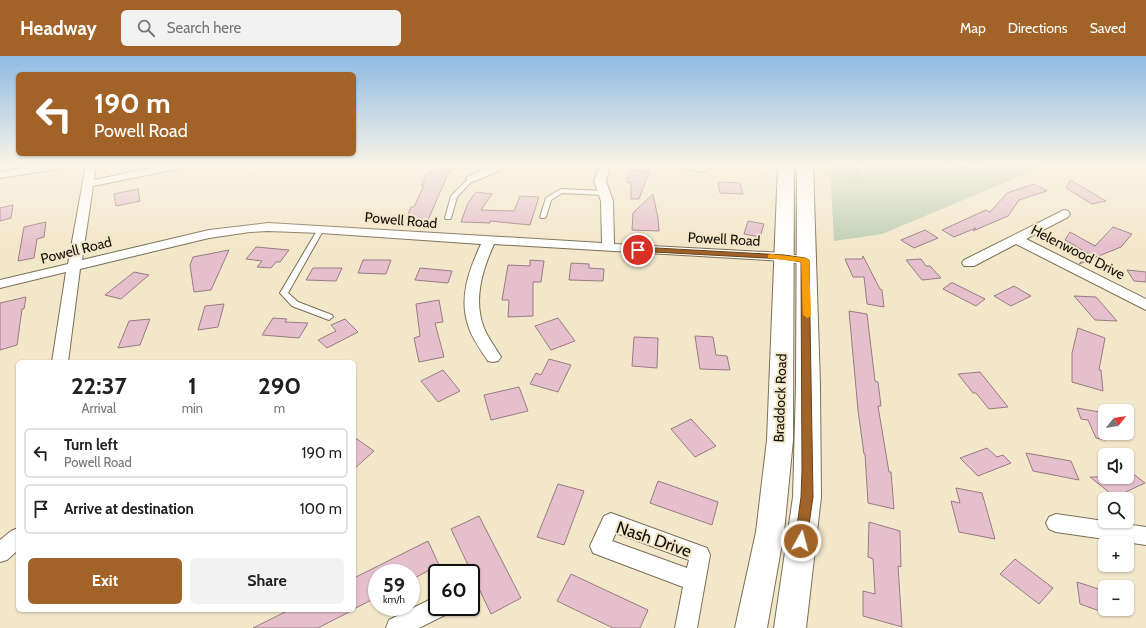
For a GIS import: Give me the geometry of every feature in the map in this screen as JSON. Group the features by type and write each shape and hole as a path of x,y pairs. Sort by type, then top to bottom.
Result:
{"main road":[{"name":"Braddock Road","path":"789,192 808,392 807,497 790,628"},
{"name":"Braddock Road","path":"751,628 770,532 776,481 802,192"}],"street":[{"path":"60,360 74,266 88,192"},
{"path":"604,193 607,200 608,248"},
{"path":"969,263 1064,214"},
{"name":"Powell Road","path":"0,284 185,239 229,230 268,227 321,229 489,241 795,259"},
{"name":"Helenwood Drive","path":"1017,238 1146,305"},
{"path":"489,241 477,266 471,293 475,325 493,357"},
{"path":"1056,523 1146,536"},
{"path":"0,553 16,539"},
{"name":"Nash Drive","path":"686,628 694,581"},
{"path":"397,628 428,612"}],"lane":[{"path":"448,218 454,196 458,192"},
{"path":"542,217 548,199 561,192 604,193"},
{"path":"321,229 284,293 295,304 329,316"}],"green space":[{"path":"831,192 983,192 882,234 834,241"}],"building":[{"path":"125,192 138,192 140,201 116,206 114,194"},
{"path":"421,192 440,192 428,220 406,219 411,207 414,207"},
{"path":"476,192 492,194 481,210 514,211 520,196 539,197 530,225 490,221 490,223 461,222 468,203"},
{"path":"631,192 642,192 639,199 631,199"},
{"path":"720,192 742,192 743,194 720,193"},
{"path":"1045,192 1019,200 1008,216 973,231 976,228 954,237 942,230 986,210 990,212 1007,193"},
{"path":"1072,192 1090,192 1106,201 1092,204"},
{"path":"653,194 659,231 632,230 633,213"},
{"path":"13,205 11,218 0,221 0,208"},
{"path":"748,221 764,224 760,237 744,234"},
{"path":"46,222 44,237 37,239 34,258 18,261 24,227"},
{"path":"1113,227 1132,234 1121,247 1079,264 1089,254 1065,240 1070,232 1095,246"},
{"path":"925,230 938,238 914,248 901,240"},
{"path":"256,247 289,250 280,262 276,262 271,268 257,267 262,261 246,259"},
{"path":"229,250 211,290 194,292 190,265 193,257"},
{"path":"863,256 880,289 882,290 884,307 867,304 864,277 853,277 845,259 862,259"},
{"path":"921,259 926,266 930,266 941,278 922,280 906,260"},
{"path":"363,260 391,260 386,274 358,273"},
{"path":"530,260 544,261 541,282 533,282 533,316 508,317 509,300 502,300 508,265 530,266"},
{"path":"571,263 589,264 589,268 604,269 603,281 569,280"},
{"path":"313,268 342,268 336,281 306,280"},
{"path":"420,268 452,271 448,283 415,280"},
{"path":"1127,270 1146,272 1146,282 1134,281"},
{"path":"134,272 149,275 121,299 105,295"},
{"path":"951,283 985,299 976,306 943,289"},
{"path":"1014,286 1031,296 1011,306 994,296"},
{"path":"1074,296 1096,297 1117,321 1095,320"},
{"path":"26,297 24,309 22,309 17,345 0,350 0,303"},
{"path":"439,300 443,322 435,323 444,357 419,362 414,338 420,336 416,304"},
{"path":"224,304 218,327 198,330 205,306"},
{"path":"849,311 867,314 875,381 878,382 881,406 878,406 889,472 891,472 894,509 868,503 865,454 858,410"},
{"path":"273,318 287,319 285,322 308,323 299,338 262,335"},
{"path":"558,318 575,341 551,350 535,326"},
{"path":"150,319 140,345 118,348 129,321"},
{"path":"345,319 358,332 327,348 318,340 336,331 331,325"},
{"path":"1078,328 1105,338 1099,370 1101,370 1103,391 1072,382 1072,353"},
{"path":"695,336 713,337 716,355 727,356 730,370 700,369"},
{"path":"634,337 658,338 657,368 632,366"},
{"path":"549,359 571,365 558,392 530,384 536,373 541,375"},
{"path":"443,370 460,391 438,402 421,381"},
{"path":"980,372 1008,407 989,409 976,393 973,393 958,374"},
{"path":"519,387 528,411 491,420 484,395"},
{"path":"1077,408 1098,412 1098,438 1096,438 1088,420 1081,419"},
{"path":"691,419 716,446 695,457 671,429"},
{"path":"356,438 374,451 356,467"},
{"path":"987,448 997,457 1003,455 1011,463 978,476 960,458"},
{"path":"1026,453 1071,461 1079,480 1033,471"},
{"path":"1134,474 1145,483 1126,492 1109,492 1099,484 1134,484"},
{"path":"1090,477 1098,477 1098,483"},
{"path":"658,481 718,502 712,525 650,503"},
{"path":"558,484 584,491 564,545 537,537"},
{"path":"956,488 982,493 995,539 959,532 951,501 960,503"},
{"path":"479,516 521,598 491,614 480,591 480,564 467,564 451,529"},
{"path":"869,522 900,531 901,567 898,566 902,627 863,616 863,591 875,594 873,559 868,557"},
{"path":"428,541 439,564 428,564 428,571 420,575 420,564 382,564"},
{"path":"1015,559 1053,588 1039,604 1000,574"},
{"path":"368,571 368,602 356,608 356,577"},
{"path":"571,574 648,610 640,628 613,628 557,601"},
{"path":"1077,582 1098,589 1098,610 1080,604"},
{"path":"285,612 349,612 318,628 253,628"}],"slow traffic":[{"path":"771,257 805,260 807,315"}],"route":[{"path":"638,250 784,257 805,260 808,372 808,470 807,497 801,541"}]}
